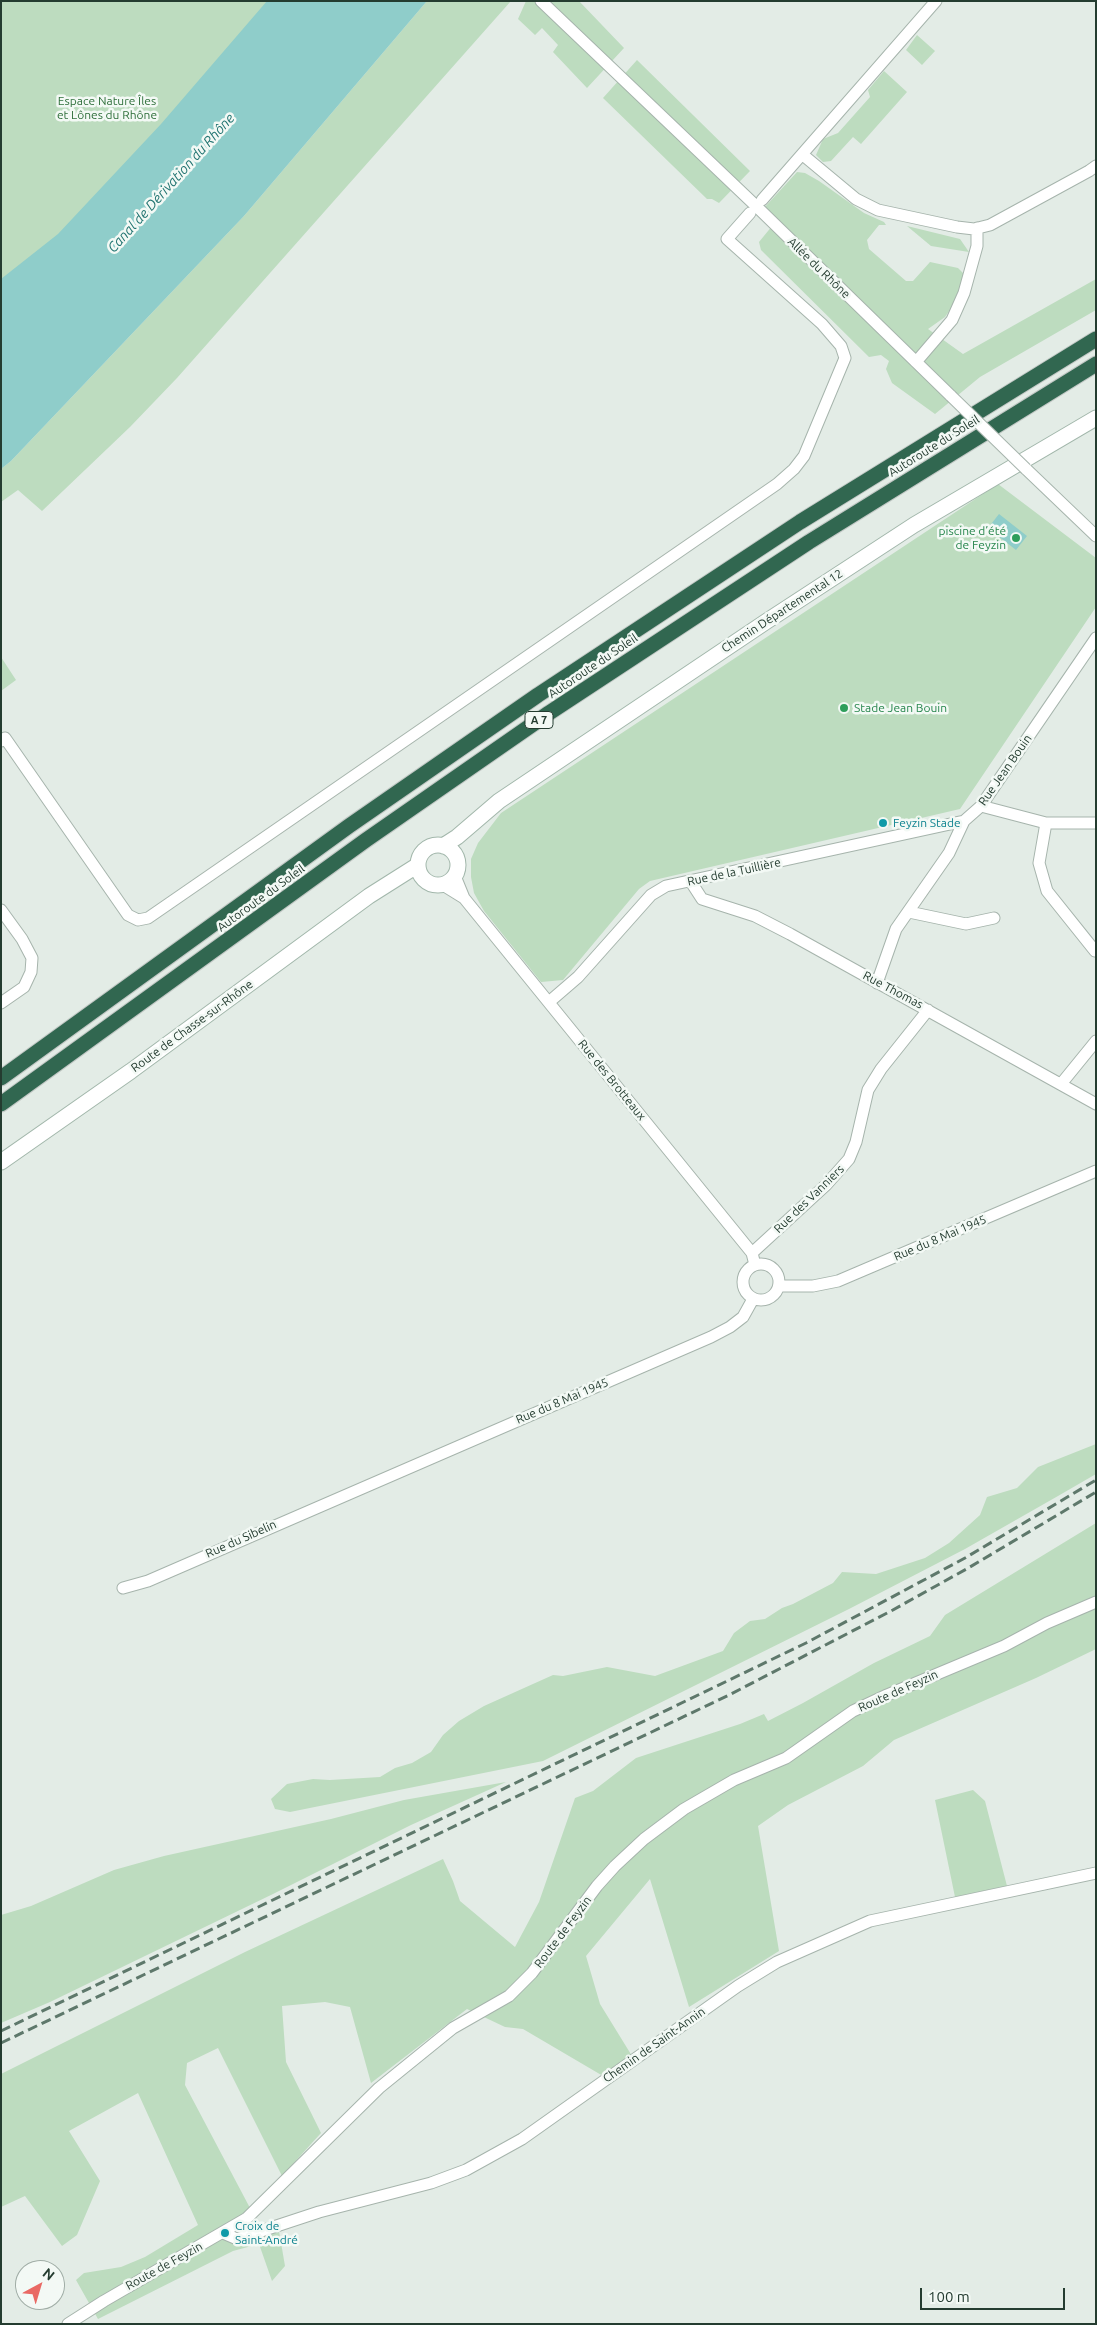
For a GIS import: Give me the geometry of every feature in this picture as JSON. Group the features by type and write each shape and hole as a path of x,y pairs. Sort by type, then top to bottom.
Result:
{"highway":[{"name":"Autoroute du Soleil","path":"1,1078 342,832 538,695 879,472 1096,339"},
{"name":"Autoroute du Soleil","path":"1,1104 366,840 549,713 809,542 1096,364"}],"main road":[{"name":"Chemin Départemental 12","path":"443,846 457,837 499,800 783,610 914,525 1096,418"},
{"name":"Chemin Départemental 12","path":"457,858 477,818"},
{"path":"437,845 454,852 457,858 456,876 443,885 436,886 424,880 418,866 419,860 426,850 437,845"},
{"name":"Route de Chasse-sur-Rhône","path":"1,1162 92,1099 382,889 418,866"},
{"name":"Route de Chasse-sur-Rhône","path":"382,889 424,880"}],"street":[{"name":"Allée du Rhône","path":"541,1 1096,536"},
{"path":"762,200 803,156 936,1"},
{"path":"803,156 856,199 878,210 957,227 977,228 990,225 1096,166"},
{"path":"1,741 5,738 128,915 138,920 148,918 777,484 794,469 804,456 845,358 840,346 822,324 727,239 750,213"},
{"path":"916,362 952,320 964,294 977,246 977,228"},
{"name":"Rue Jean Bouin","path":"878,982 896,930 949,853 964,821 981,806 1096,638"},
{"path":"981,806 1046,823 1096,823"},
{"name":"Rue de la Tuillière","path":"549,1002 578,977 651,895 666,886 692,882 964,821"},
{"path":"1046,823 1039,863 1047,891 1095,951"},
{"name":"Rue des Brotteaux","path":"456,876 464,898"},
{"name":"Rue Thomas","path":"692,882 702,899 755,916 878,982 1096,1104"},
{"name":"Rue des Brotteaux","path":"443,885 464,898 752,1253 755,1265"},
{"path":"1,910 22,939 32,958 31,972 24,987 1,1003"},
{"path":"909,912 966,924 994,918"},
{"name":"Rue des Vanniers","path":"752,1253 839,1172 849,1159 856,1142 868,1090 881,1069 928,1010"},
{"path":"1061,1084 1096,1041"},
{"name":"Rue du 8 Mai 1945","path":"779,1286 813,1286 838,1281 1096,1171"},
{"path":"755,1265 771,1267 778,1275 779,1286 777,1292 769,1299 753,1299 744,1290 743,1280 746,1271 755,1265"},
{"name":"Rue du 8 Mai 1945","path":"358,1488 711,1338 730,1327 742,1317 753,1299"},
{"name":"Rue du Sibelin","path":"123,1588 148,1581 358,1488"},
{"name":"Route de Feyzin","path":"68,2324 113,2296 223,2234 247,2218 386,2082 453,2028 509,1996 532,1973 597,1886 615,1866 660,1826 709,1793 786,1758 853,1711 1004,1646 1054,1619 1096,1602"},
{"name":"Chemin de Saint-Annin","path":"223,2234 237,2239 319,2212 431,2183 466,2170 522,2139 738,1986 778,1962 870,1921 1096,1873"}],"green space":[{"name":"Espace Nature Îles et Lônes du Rhône","path":"1,1 344,1 1,359"},
{"path":"427,1 511,1 177,378 130,427 42,511 18,490 1,502 1,469 11,461 244,216"},
{"path":"526,1 579,1 624,48 587,88 553,52 558,45 542,28 535,35 518,19"},
{"path":"917,35 935,51 922,65 906,50"},
{"path":"637,60 750,171 719,203 712,199 707,199 603,98"},
{"path":"884,71 907,92 861,144 853,137 831,161 823,162 816,155 823,139 838,133 870,97 868,90"},
{"path":"797,172 805,173 819,181 864,213 884,222 886,225 879,225 867,240 869,249 906,281 913,281 930,262 958,268 966,276 958,298 945,317 928,329 963,354 1096,279 1096,310 980,377 935,414 892,383 886,369 889,361 881,355 869,357 761,250 759,242 777,220 764,208"},
{"path":"907,226 960,239 969,252 931,246"},
{"name":"Stade Jean Bouin","path":"998,484 1096,558 1096,607 960,809 650,881 639,889 563,980 541,982 484,911 474,893 471,877 471,859 478,843 501,813"},
{"path":"1,657 16,680 1,691"},
{"path":"1096,1444 1096,1474 1058,1496 965,1549 849,1609 543,1761 290,1812 275,1809 271,1799 287,1784 313,1779 330,1780 380,1777 395,1768 412,1763 431,1752 443,1735 459,1721 484,1706 553,1675 563,1676 607,1667 655,1676 723,1651 734,1633 750,1621 765,1619 782,1608 833,1583 842,1572 876,1574 925,1558 949,1543 980,1515 987,1497 1017,1488 1038,1467"},
{"path":"1096,1523 1096,1649 1036,1678 894,1740 863,1766 788,1805 758,1826 779,1951 689,2007 650,1879 586,1956 600,2004 632,2056 603,2076 523,2029 505,2027 467,2009 371,2083 350,2007 325,2002 282,2006 286,2062 321,2133 282,2176 218,2048 187,2063 185,2085 250,2208 229,2240 279,2231 285,2266 272,2281 259,2244 233,2251 98,2319 76,2280 84,2273 121,2267 145,2257 198,2225 138,2093 69,2131 100,2181 77,2235 62,2246 25,2196 1,2207 1,2074 245,1952 443,1859 460,1901 515,1947 539,1902 575,1798 593,1791 636,1758 740,1724 764,1714 768,1721 874,1663 930,1636 945,1615"},
{"path":"506,1782 411,1825 50,2002 1,2023 1,1915 31,1906 114,1870 164,1856 331,1819 404,1800"},
{"path":"973,1790 985,1801 1007,1886 955,1897 935,1800"}],"water":[{"name":"Canal de Dérivation du Rhône","path":"267,1 427,1 244,216 11,461 1,469 1,279 58,234 161,124"},
{"path":"999,514 1027,536 1016,550 988,528"}],"railway":[{"path":"1,2031 806,1643 965,1558 1096,1480"},
{"path":"1,2043 729,1695 891,1611 970,1567 1096,1492"}],"place":[{"name":"piscine d’été de Feyzin","path":"1016,538"},
{"name":"Stade Jean Bouin","path":"844,708"},
{"name":"Feyzin Stade","path":"883,823"},
{"name":"Croix de Saint-André","path":"225,2233"}]}
